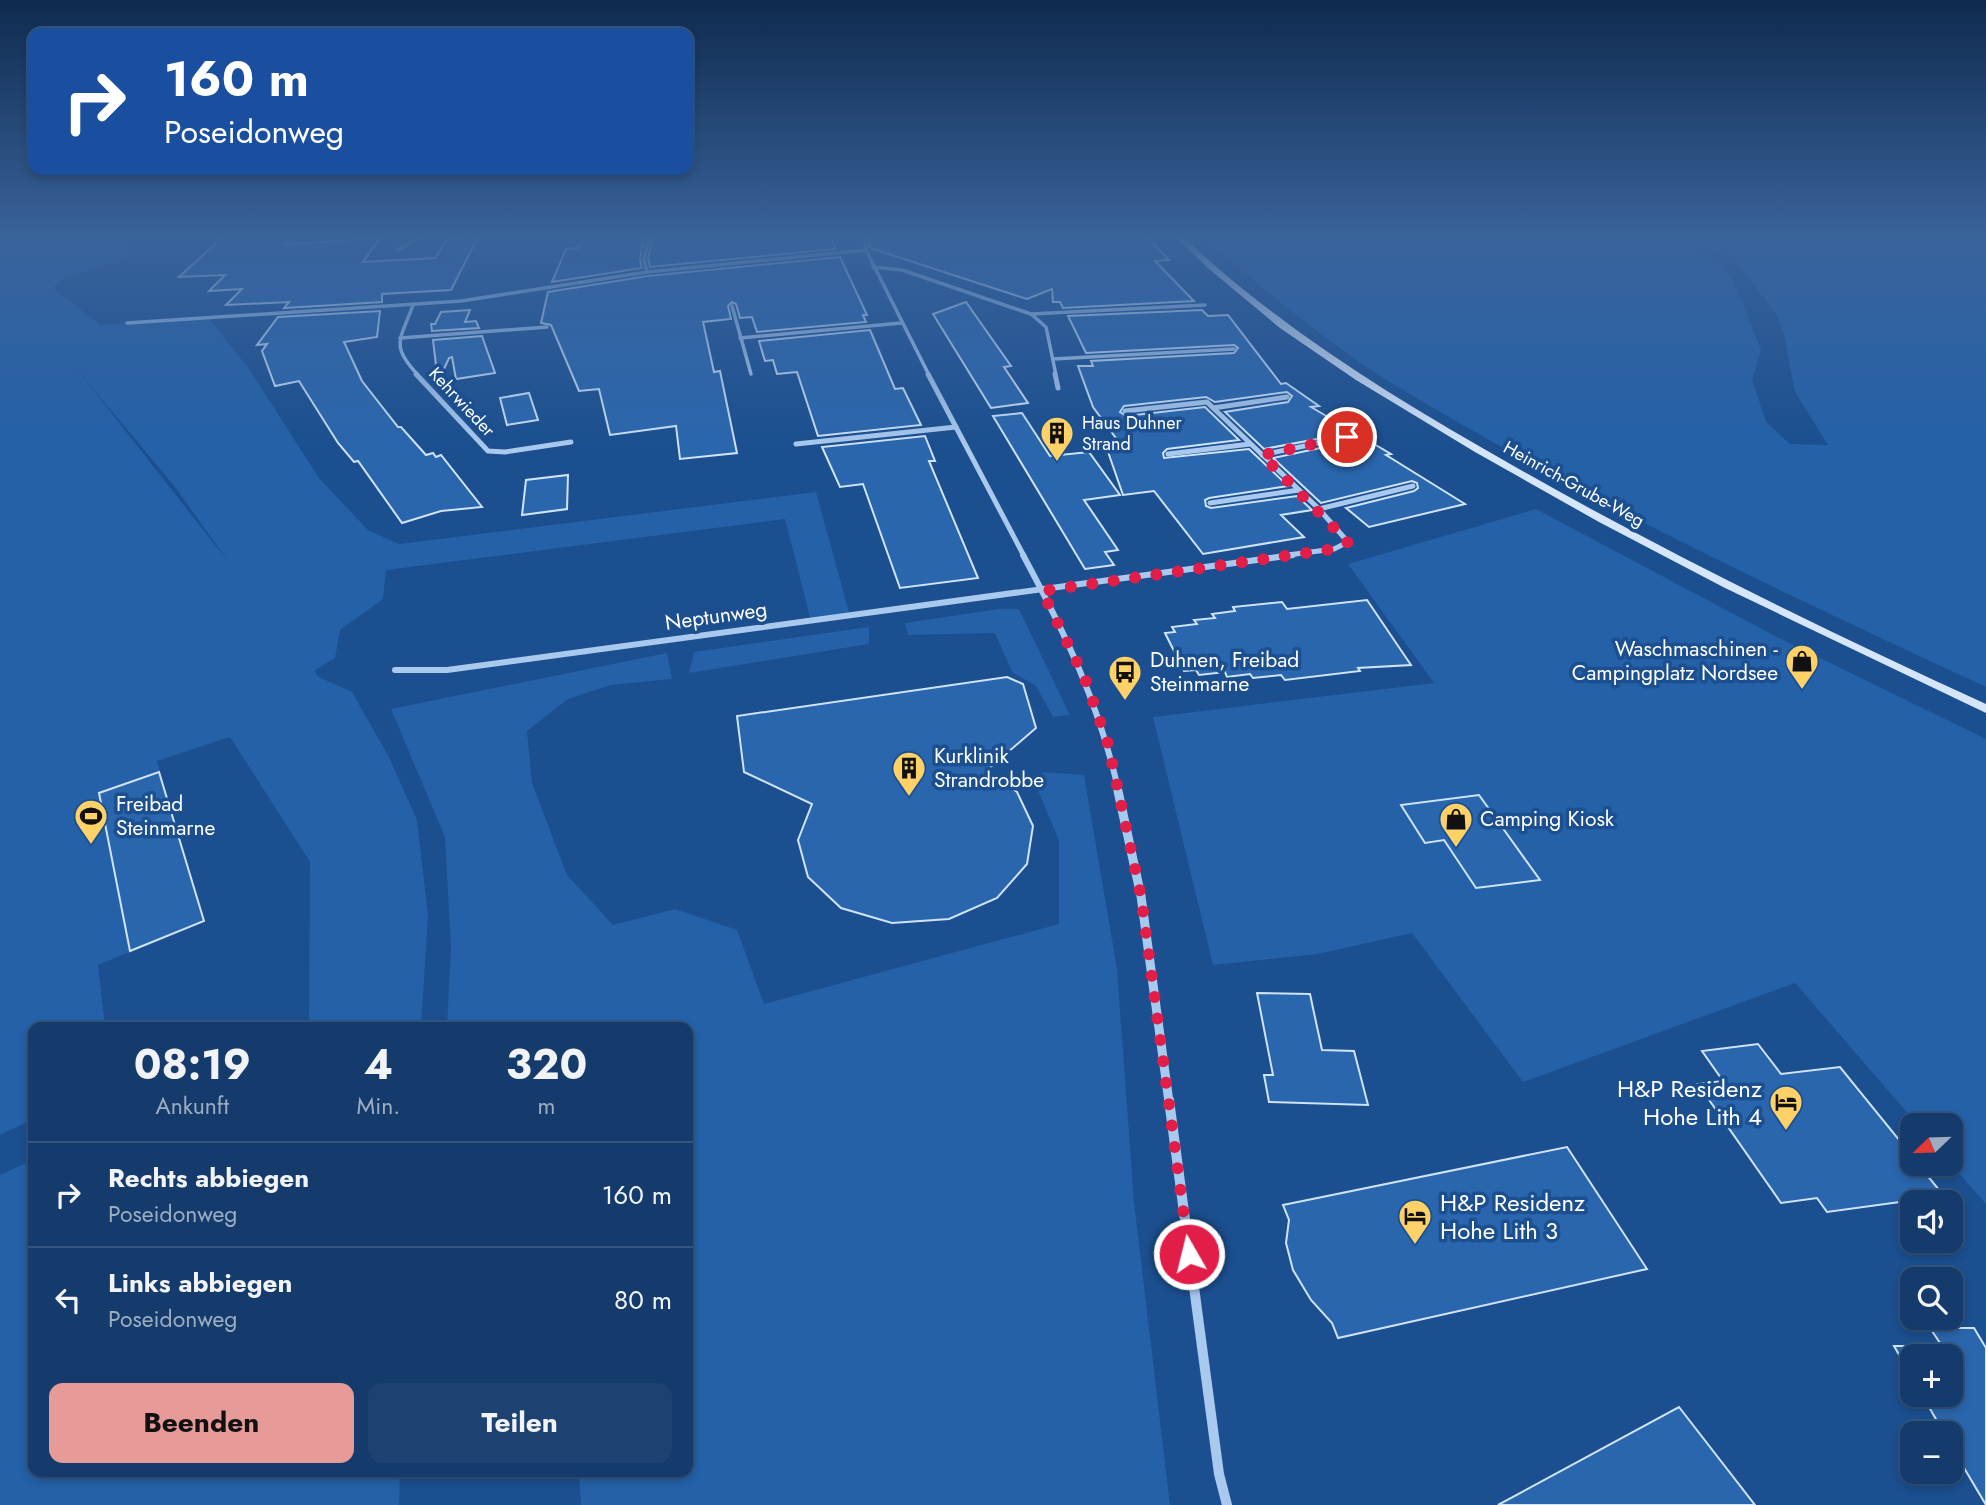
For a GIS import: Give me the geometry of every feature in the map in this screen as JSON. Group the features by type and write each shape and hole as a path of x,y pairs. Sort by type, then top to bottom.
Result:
{"street":[{"path":"127,323 379,306"},
{"path":"400,338 412,306"},
{"path":"732,306 751,374"},
{"path":"893,306 1069,641 1108,744 1141,896 1219,1474 1227,1505"},
{"path":"1008,306 1031,314 1181,306"},
{"name":"Heinrich-Grube-Weg","path":"1257,306 1298,337 1458,439 1602,520 1788,617 1986,709"},
{"path":"1031,314 1046,327 1058,388"},
{"path":"740,338 901,323"},
{"name":"Kehrwieder","path":"547,327 400,338 398,347 401,357 488,451 505,452 571,442"},
{"path":"1053,359 1234,349"},
{"path":"1213,408 1287,397"},
{"path":"1125,411 1207,402 1319,509 1413,486"},
{"path":"796,444 956,427"},
{"path":"1262,455 1347,437"},
{"path":"1168,454 1250,444"},
{"path":"1210,503 1299,490"},
{"name":"Neptunweg","path":"395,670 447,670 1042,591 1334,549 1348,542 1319,509"}],"shaded area":[{"path":"0,306 76,306 100,325 207,316 249,369 319,478 368,530 399,544 816,492 850,616 811,621 785,519 386,570 383,599 340,630 335,658 314,671 319,677 352,692 389,757 417,820 428,915 421,1022 309,1022 310,862 230,737 157,761 204,921 98,965 104,1022 28,1022 28,1121 0,1135","holes":["76,368 175,487 230,564"]},
{"path":"1286,306 1744,306 1761,350 1752,380 1766,422 1790,444 1828,445 1795,392 1784,335 1770,306 1986,306 1986,687 1612,507 1395,385 1320,334"},
{"path":"1536,509 1775,636 1986,739 1986,1204 1962,1176 1964,1176 1964,1113 1908,1113 1795,983 1523,1082 1412,933 1318,954 1213,965 1153,717 1434,683 1348,564"},
{"path":"998,609 1019,609 1070,715 1053,717 1036,686 1012,672 995,633 908,635 905,623"},
{"path":"869,627 869,644 689,673 694,652"},
{"path":"667,653 672,679 611,685 568,699 527,731 532,783 567,875 613,925 675,909 737,930 764,1004 1059,924 1059,841 1035,783 1043,772 1084,775 1117,969 1134,1202 1170,1505 581,1505 579,1477 693,1477 693,1022 447,1022 451,948 445,837 391,709"},
{"path":"28,1162 28,1477 400,1477 399,1505 0,1505 0,1175"}],"building":[{"path":"545,306 728,306 731,319 703,322 714,372 720,371 737,453 680,459 676,426 610,435 599,389 579,391 551,325 541,323"},
{"path":"737,306 863,306 867,315 863,315 866,322 757,332 752,317 740,318"},
{"path":"954,306 969,306 1011,366 1004,367 1028,403 991,408 933,314"},
{"path":"470,310 465,322 476,321 479,328 432,331 431,324 435,324 441,312"},
{"path":"1202,310 1208,316 1228,315 1281,384 1286,383 1319,406 1311,407 1391,454 1386,455 1465,504 1369,527 1346,508 1414,491 1418,488 1417,483 1412,481 1321,503 1273,458 1348,442 1352,438 1350,433 1264,449 1225,412 1288,402 1292,396 1287,392 1215,402 1206,397 1124,406 1120,412 1126,416 1205,407 1239,440 1167,449 1163,453 1164,458 1249,449 1288,486 1209,498 1205,500 1206,506 1211,508 1297,496 1312,510 1281,515 1304,537 1203,554 1154,491 1123,495 1107,449 1121,448 1118,445 1121,445 1093,407 1078,366 1093,366 1091,361 1234,353 1238,348 1234,345 1086,353 1068,316"},
{"path":"380,311 377,337 344,342 362,381 398,427 401,427 426,455 441,455 482,507 441,511 402,523 358,461 354,462 338,443 299,381 275,386 262,351 267,344 257,345 278,317"},
{"path":"870,330 895,389 903,388 921,425 818,436 797,372 777,374 773,360 765,361 759,341"},
{"path":"482,336 495,373 456,379 452,357 449,358 438,382 433,340"},
{"path":"529,393 538,420 507,425 500,398"},
{"path":"1022,413 1050,456 1089,452 1120,495 1084,500 1118,550 1105,552 1114,565 1085,569 993,416"},
{"path":"925,436 935,461 929,461 978,578 900,588 863,484 840,487 822,447"},
{"path":"568,475 567,509 522,515 526,480"},
{"path":"1367,600 1411,665 1358,668 1360,671 1285,680 1281,675 1253,678 1250,674 1227,677 1225,672 1199,675 1196,670 1184,671 1165,633 1175,632 1172,627 1197,624 1194,620 1215,618 1212,614 1235,611 1233,607 1282,602 1287,609"},
{"name":"Kurklinik Strandrobbe","path":"1007,677 1023,684 1036,728 986,771 1017,792 1033,826 1027,864 997,898 949,919 892,923 841,908 808,877 798,840 812,804 744,772 737,716"},
{"path":"159,772 204,921 130,951 99,793"},
{"path":"1479,795 1540,880 1476,888 1444,840 1425,843 1401,805"},
{"path":"1257,993 1310,994 1322,1050 1354,1051 1368,1105 1269,1102 1264,1075 1273,1075"},
{"path":"1758,1044 1781,1074 1840,1067 1900,1141 1900,1176 1928,1176 1939,1190 1900,1190 1900,1202 1827,1212 1817,1198 1781,1203 1698,1084 1723,1081 1702,1051"},
{"path":"1567,1147 1647,1269 1338,1338 1332,1323 1311,1300 1293,1270 1286,1243 1289,1220 1283,1205"},
{"path":"1974,1328 1986,1348 1986,1505 1963,1466 1963,1421 1937,1421 1929,1407 1963,1407 1963,1344 1941,1344 1931,1330"},
{"path":"1894,1346 1900,1346 1900,1356"},
{"path":"1679,1407 1755,1505 1498,1505"}],"place":[{"name":"Haus Duhner Strand","path":"1057,463"},
{"name":"Waschmaschinen - Campingplatz Nordsee","path":"1802,691"},
{"name":"Duhnen, Freibad Steinmarne","path":"1125,702"},
{"name":"Kurklinik Strandrobbe","path":"909,798"},
{"name":"Freibad Steinmarne","path":"91,846"},
{"name":"Camping Kiosk","path":"1456,849"},
{"name":"H&P Residenz Hohe Lith 4","path":"1786,1132"},
{"name":"H&P Residenz Hohe Lith 3","path":"1415,1246"}],"route":[{"path":"1189,1254 1141,896 1108,744 1069,641 1042,591 1334,549 1348,542 1319,509 1262,455 1347,437"}]}
